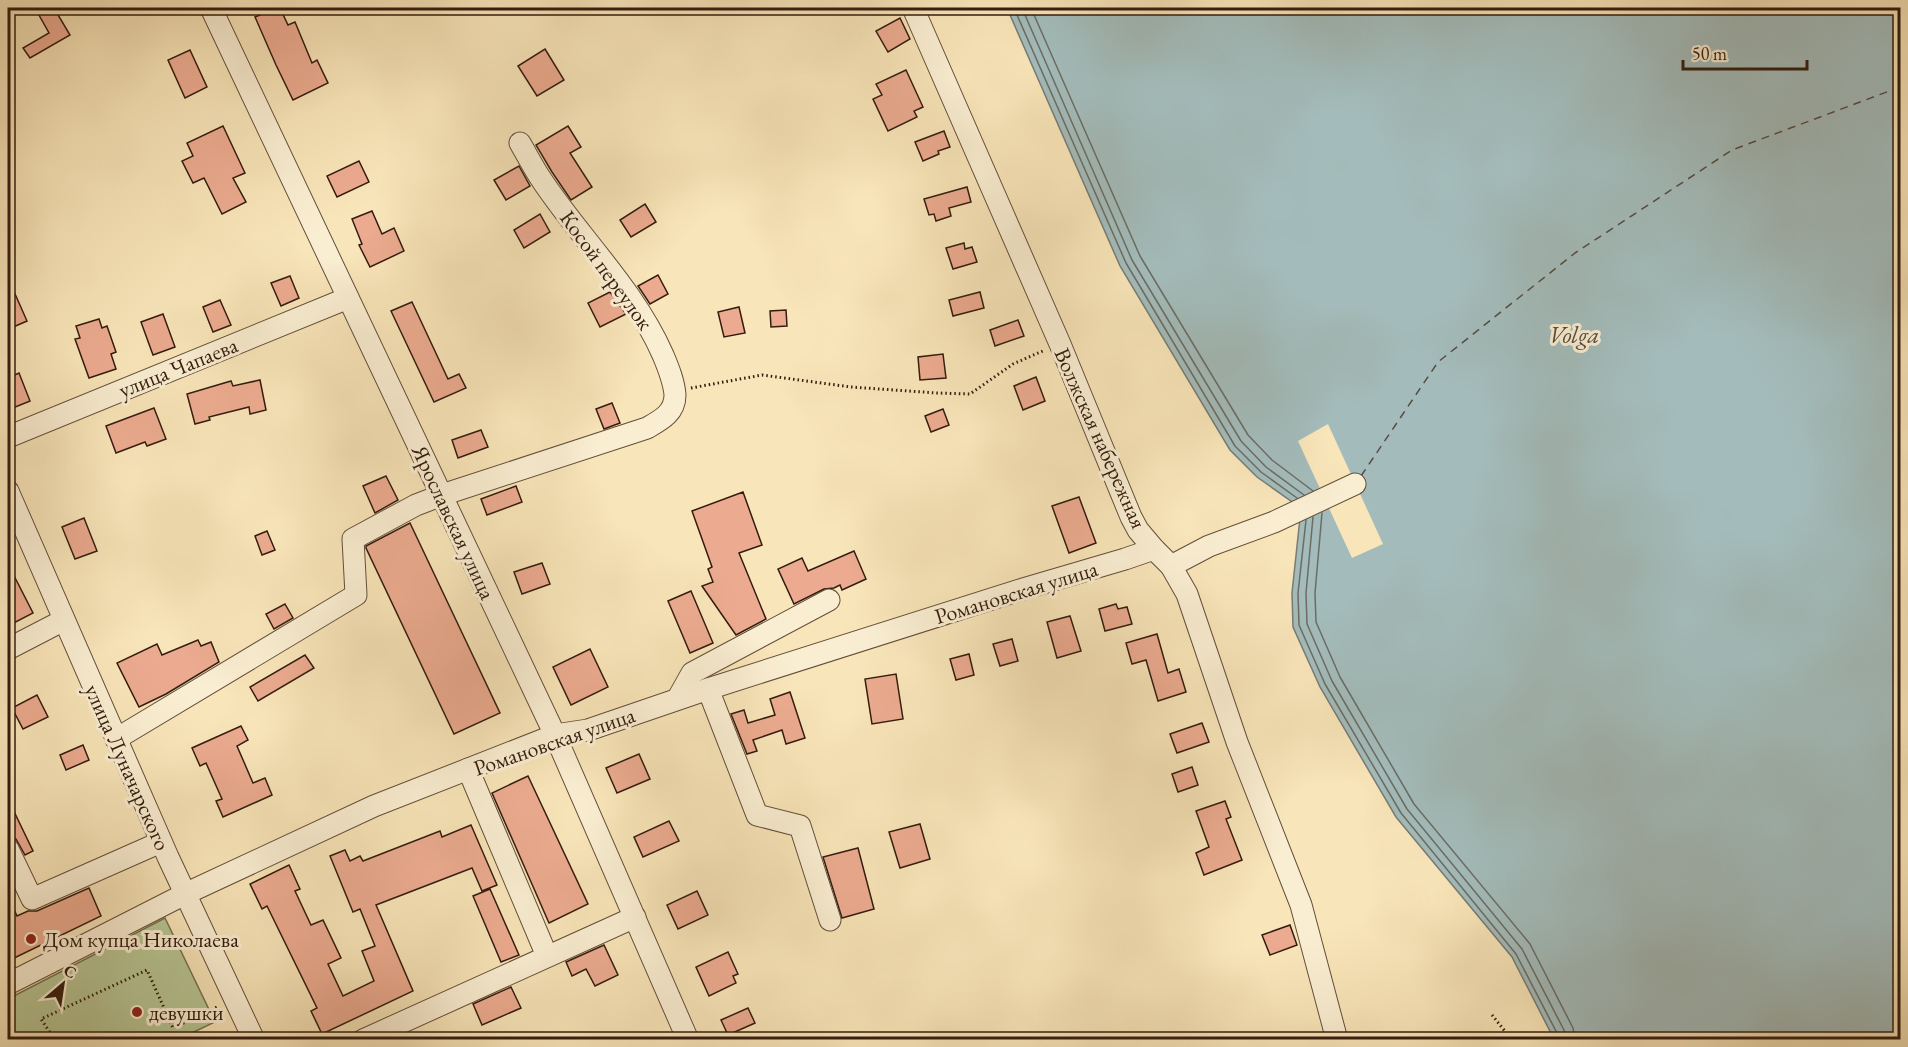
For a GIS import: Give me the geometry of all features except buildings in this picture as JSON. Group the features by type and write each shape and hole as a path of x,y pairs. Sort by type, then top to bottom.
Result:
{"street":[{"name":"Ярославская улица","path":"211,8 555,735 688,1040"},
{"name":"Волжская набережная","path":"913,8 1060,344 1131,517 1154,549 1171,566 1188,594 1237,742 1301,904 1337,1040"},
{"name":"Косой переулок","path":"520,143 541,179 639,311 658,342 670,370 674,391"},
{"name":"улица Чапаева","path":"8,437 348,298"},
{"path":"116,739 356,595 353,539 416,505 442,495 647,428 665,418 672,407 674,391"},
{"path":"1171,566 1209,546 1274,522 1355,484"},
{"name":"улица Луначарского","path":"8,491 161,842 254,1040"},
{"name":"Романовская улица","path":"8,984 185,894 374,806 555,735 588,730 678,698 1154,549"},
{"path":"678,698 692,673 829,600"},
{"path":"8,649 64,620"},
{"path":"713,687 757,815 800,826 830,920"},
{"path":"468,769 547,956"},
{"path":"8,849 32,899 161,842"},
{"path":"363,1040 634,916"}],"path":[{"path":"674,391 762,375 851,387 969,394 1013,364 1060,344"},
{"path":"46,1040 53,1037 41,1019 147,970 173,1028 235,999"},
{"path":"1492,1015 1512,1040"},
{"path":"21,1040 29,1038 35,1040"}],"green space":[{"path":"165,918 215,1022 179,1039 8,1039 8,999"}],"water":[{"name":"Volga","path":"1007,8 1900,8 1900,1039 1554,1039 1512,957 1396,817 1320,687 1293,627 1292,593 1300,518 1295,504 1257,477 1230,450 1120,266"}],"pier":[{"path":"1328,424 1383,544 1352,558 1298,441"}],"ferry route":[{"path":"1361,476 1438,362 1575,253 1732,150 1900,87"}],"place":[{"name":"Дом купца Николаева","path":"31,939"},
{"name":"девушки","path":"137,1012"}]}
